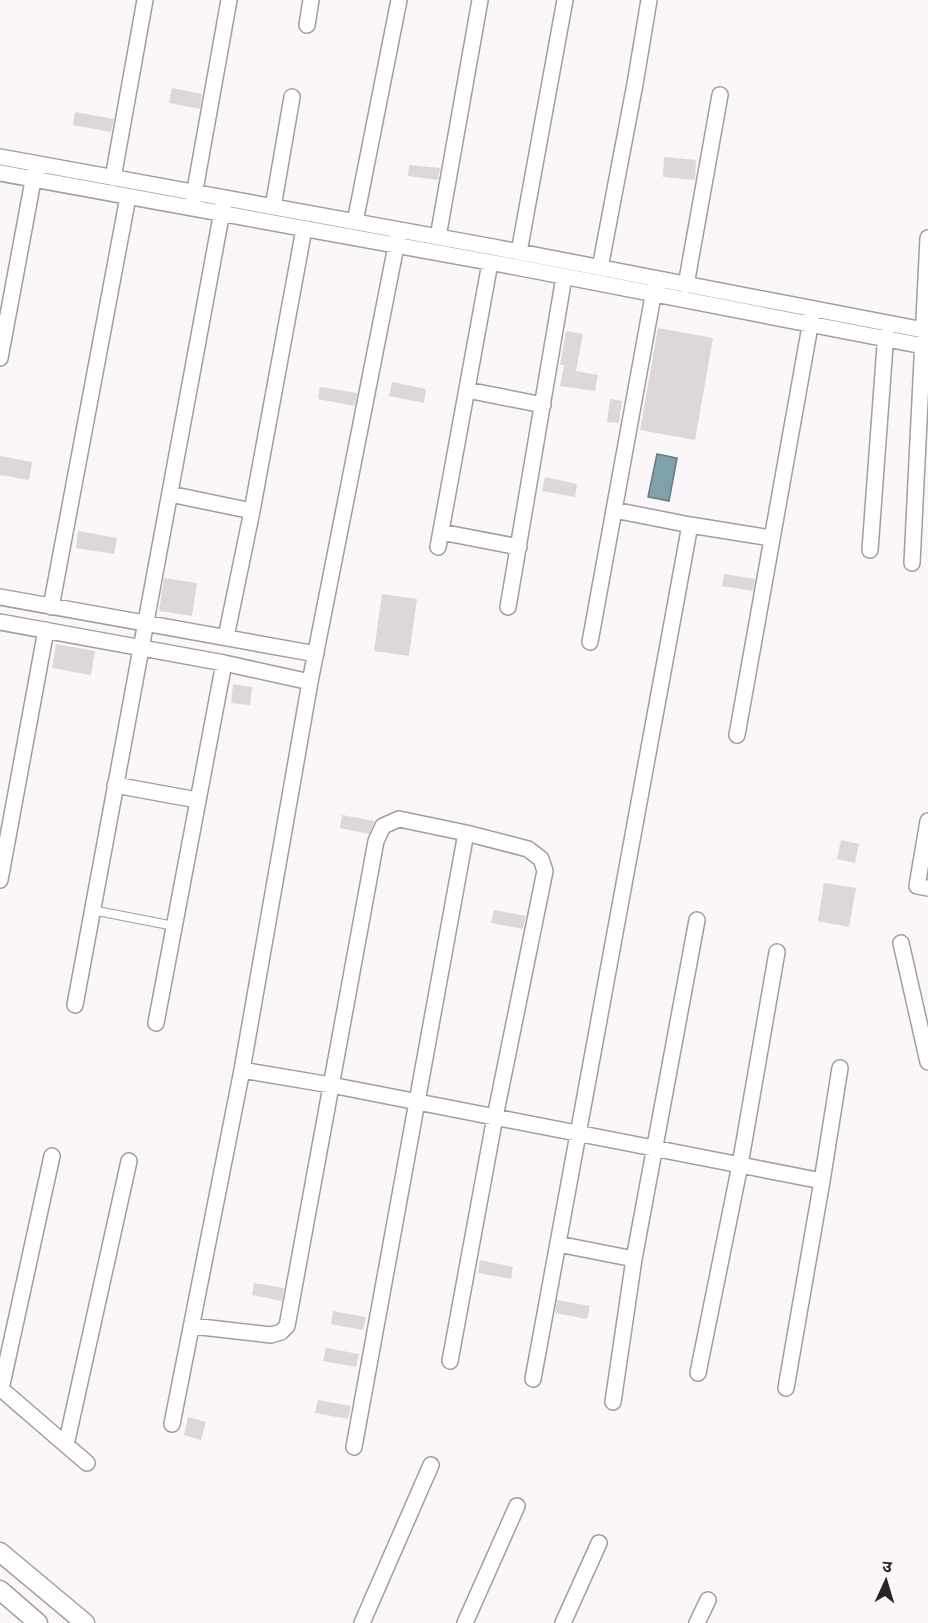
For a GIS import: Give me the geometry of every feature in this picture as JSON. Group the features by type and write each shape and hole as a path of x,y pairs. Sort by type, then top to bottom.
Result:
{"street":[{"path":"113,178 145,0"},
{"path":"193,200 229,0"},
{"path":"307,25 311,0"},
{"path":"355,222 399,0"},
{"path":"438,237 480,0"},
{"path":"519,252 565,0"},
{"path":"600,268 649,0"},
{"path":"686,285 720,95"},
{"path":"273,207 292,97"},
{"path":"0,157 35,172 128,197 193,200"},
{"path":"0,358 35,172"},
{"path":"0,173 35,172 113,178 304,229 397,238 438,237 600,268 655,287 884,340 926,339"},
{"path":"51,607 128,197"},
{"path":"223,206 273,207 355,222 397,238 490,263 564,277 655,287 686,285 887,323 926,339"},
{"path":"75,1005 223,206"},
{"path":"226,637 252,511 304,229"},
{"path":"172,1424 242,1070 310,682 397,238"},
{"path":"912,563 926,339 928,238"},
{"path":"490,263 439,540 519,547"},
{"path":"508,607 564,277"},
{"path":"590,642 655,287"},
{"path":"737,735 813,309"},
{"path":"870,550 887,323"},
{"path":"467,390 543,405"},
{"path":"170,494 252,511"},
{"path":"614,510 771,538"},
{"path":"533,1379 690,525"},
{"path":"0,597 316,654"},
{"path":"0,622 224,663 310,682"},
{"path":"0,880 46,630"},
{"path":"156,1023 224,663"},
{"path":"115,785 197,800"},
{"path":"192,1326 271,1335 281,1332 286,1326 376,841 383,826 399,819 528,849 541,859 545,872 495,1118 450,1361"},
{"path":"928,821 917,886 928,888"},
{"path":"354,1447 466,833"},
{"path":"613,1402 634,1259 697,920"},
{"path":"901,943 928,1062"},
{"path":"698,1373 740,1166 777,952"},
{"path":"786,1388 840,1068"},
{"path":"242,1070 331,1085 822,1181"},
{"path":"52,1156 0,1389 87,1464"},
{"path":"66,1445 129,1161"},
{"path":"558,1244 634,1259"},
{"path":"362,1623 431,1465"},
{"path":"465,1623 517,1506"},
{"path":"563,1623 599,1543"},
{"path":"0,1552 85,1623"},
{"path":"0,1590 38,1623"},
{"path":"697,1623 708,1600"}],"lane":[{"path":"92,910 174,926"}],"water":[{"path":"657,454 677,458 669,501 648,497"}],"building":[{"path":"172,88 202,94 200,109 169,103"},
{"path":"75,112 114,119 111,132 73,125"},
{"path":"664,157 696,160 695,180 663,177"},
{"path":"409,165 440,168 438,180 408,176"},
{"path":"658,328 713,338 695,440 640,430"},
{"path":"566,331 583,334 576,371 598,375 595,391 560,386 564,365 560,365"},
{"path":"392,382 426,389 424,403 389,396"},
{"path":"320,387 357,393 355,406 318,399"},
{"path":"610,399 622,401 619,423 607,422"},
{"path":"0,456 32,462 29,480 0,475"},
{"path":"545,477 577,484 575,497 542,491"},
{"path":"78,531 117,538 114,554 76,548"},
{"path":"724,574 755,579 753,591 722,586"},
{"path":"164,578 197,583 192,616 159,611"},
{"path":"382,594 417,599 409,656 374,651"},
{"path":"56,644 95,651 91,675 52,668"},
{"path":"233,684 252,687 250,705 231,703"},
{"path":"342,815 375,821 369,834 340,828"},
{"path":"841,840 859,844 855,863 837,859"},
{"path":"824,883 856,888 849,927 818,921"},
{"path":"494,910 526,916 523,929 491,923"},
{"path":"480,1260 513,1267 511,1279 478,1273"},
{"path":"254,1283 284,1288 282,1301 252,1295"},
{"path":"557,1300 590,1306 587,1319 555,1313"},
{"path":"333,1311 366,1317 363,1330 331,1324"},
{"path":"326,1348 359,1354 356,1367 323,1361"},
{"path":"318,1400 351,1406 348,1419 315,1413"},
{"path":"188,1417 206,1422 201,1440 184,1435"}]}
